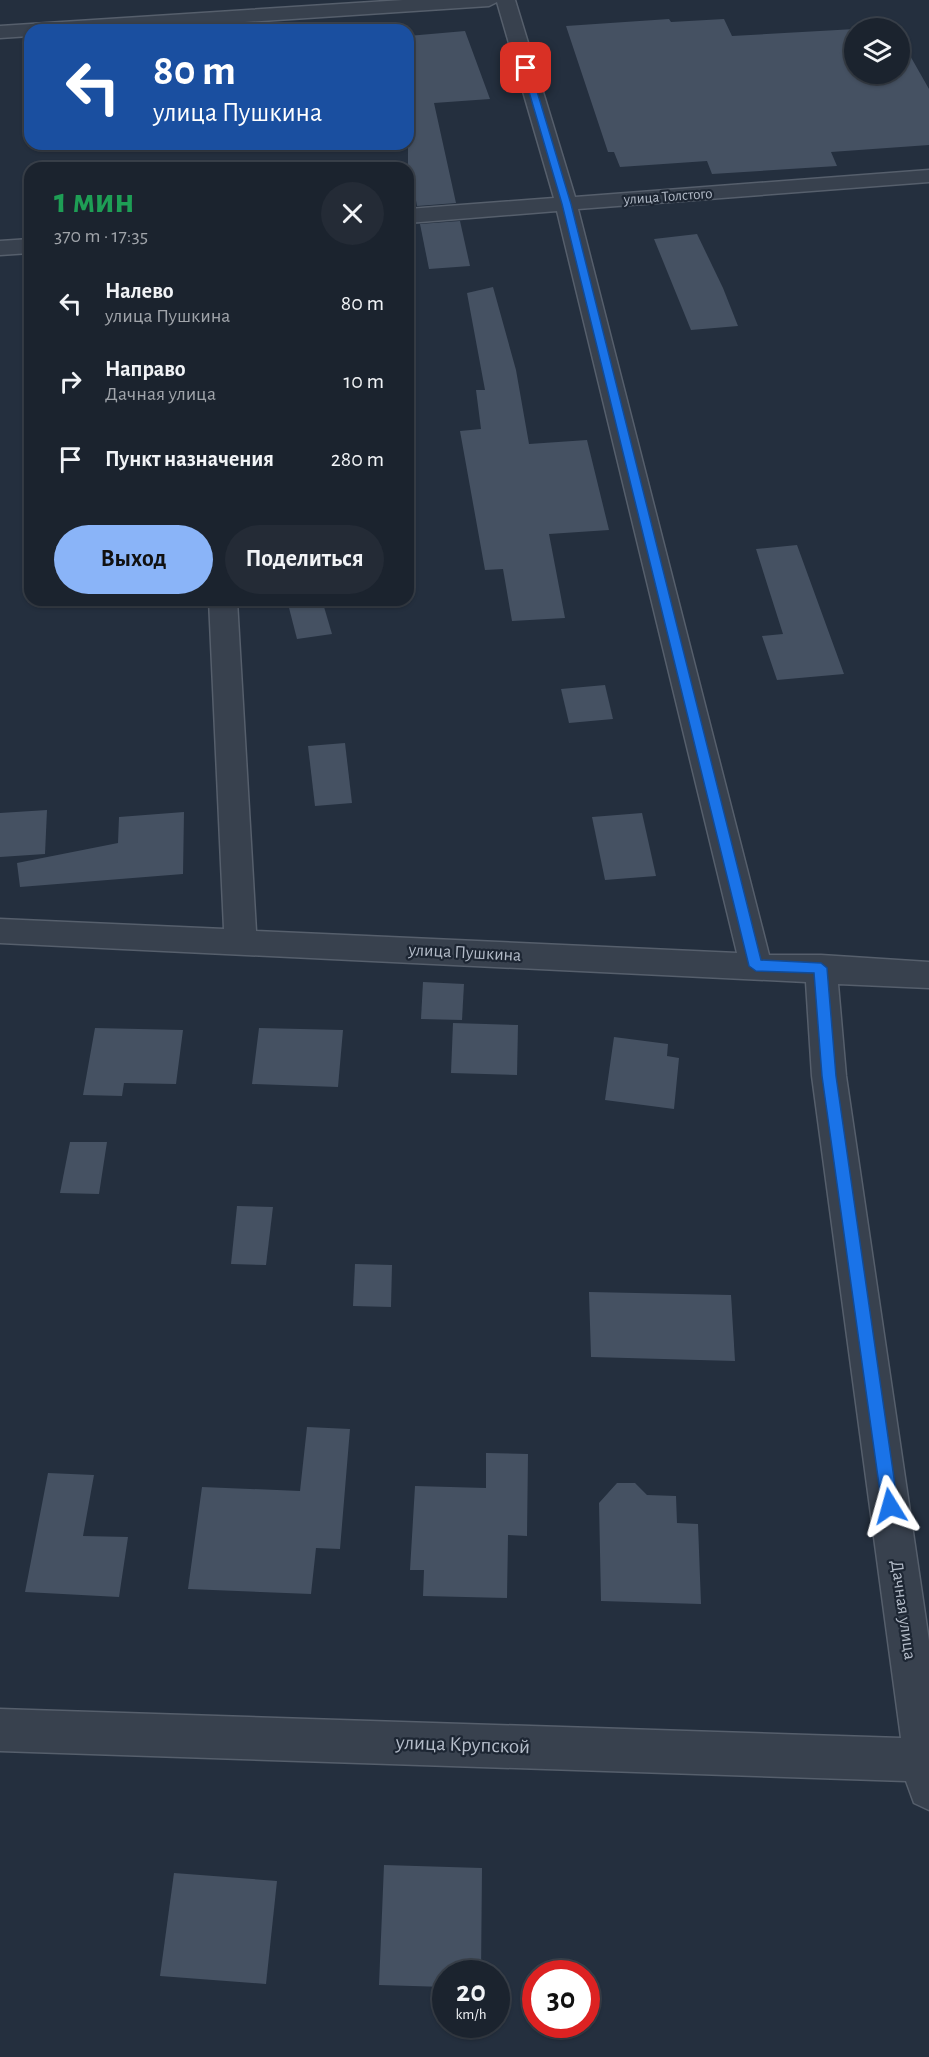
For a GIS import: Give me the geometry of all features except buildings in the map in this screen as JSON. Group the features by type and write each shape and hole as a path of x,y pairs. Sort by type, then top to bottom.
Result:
{"street":[{"path":"127,24 489,0"},
{"path":"506,0 566,204 756,966"},
{"path":"0,32 24,30"},
{"name":"улица Толстого","path":"414,216 929,176"},
{"path":"0,248 24,246"},
{"path":"223,606 241,942"},
{"name":"улица Пушкина","path":"0,931 821,968 929,975"},
{"name":"Дачная улица","path":"821,968 829,1076 927,1774"},
{"name":"улица Крупской","path":"0,1730 927,1774"}],"route":[{"path":"526,68 566,204 756,966 821,968 829,1076 890,1506"}]}
